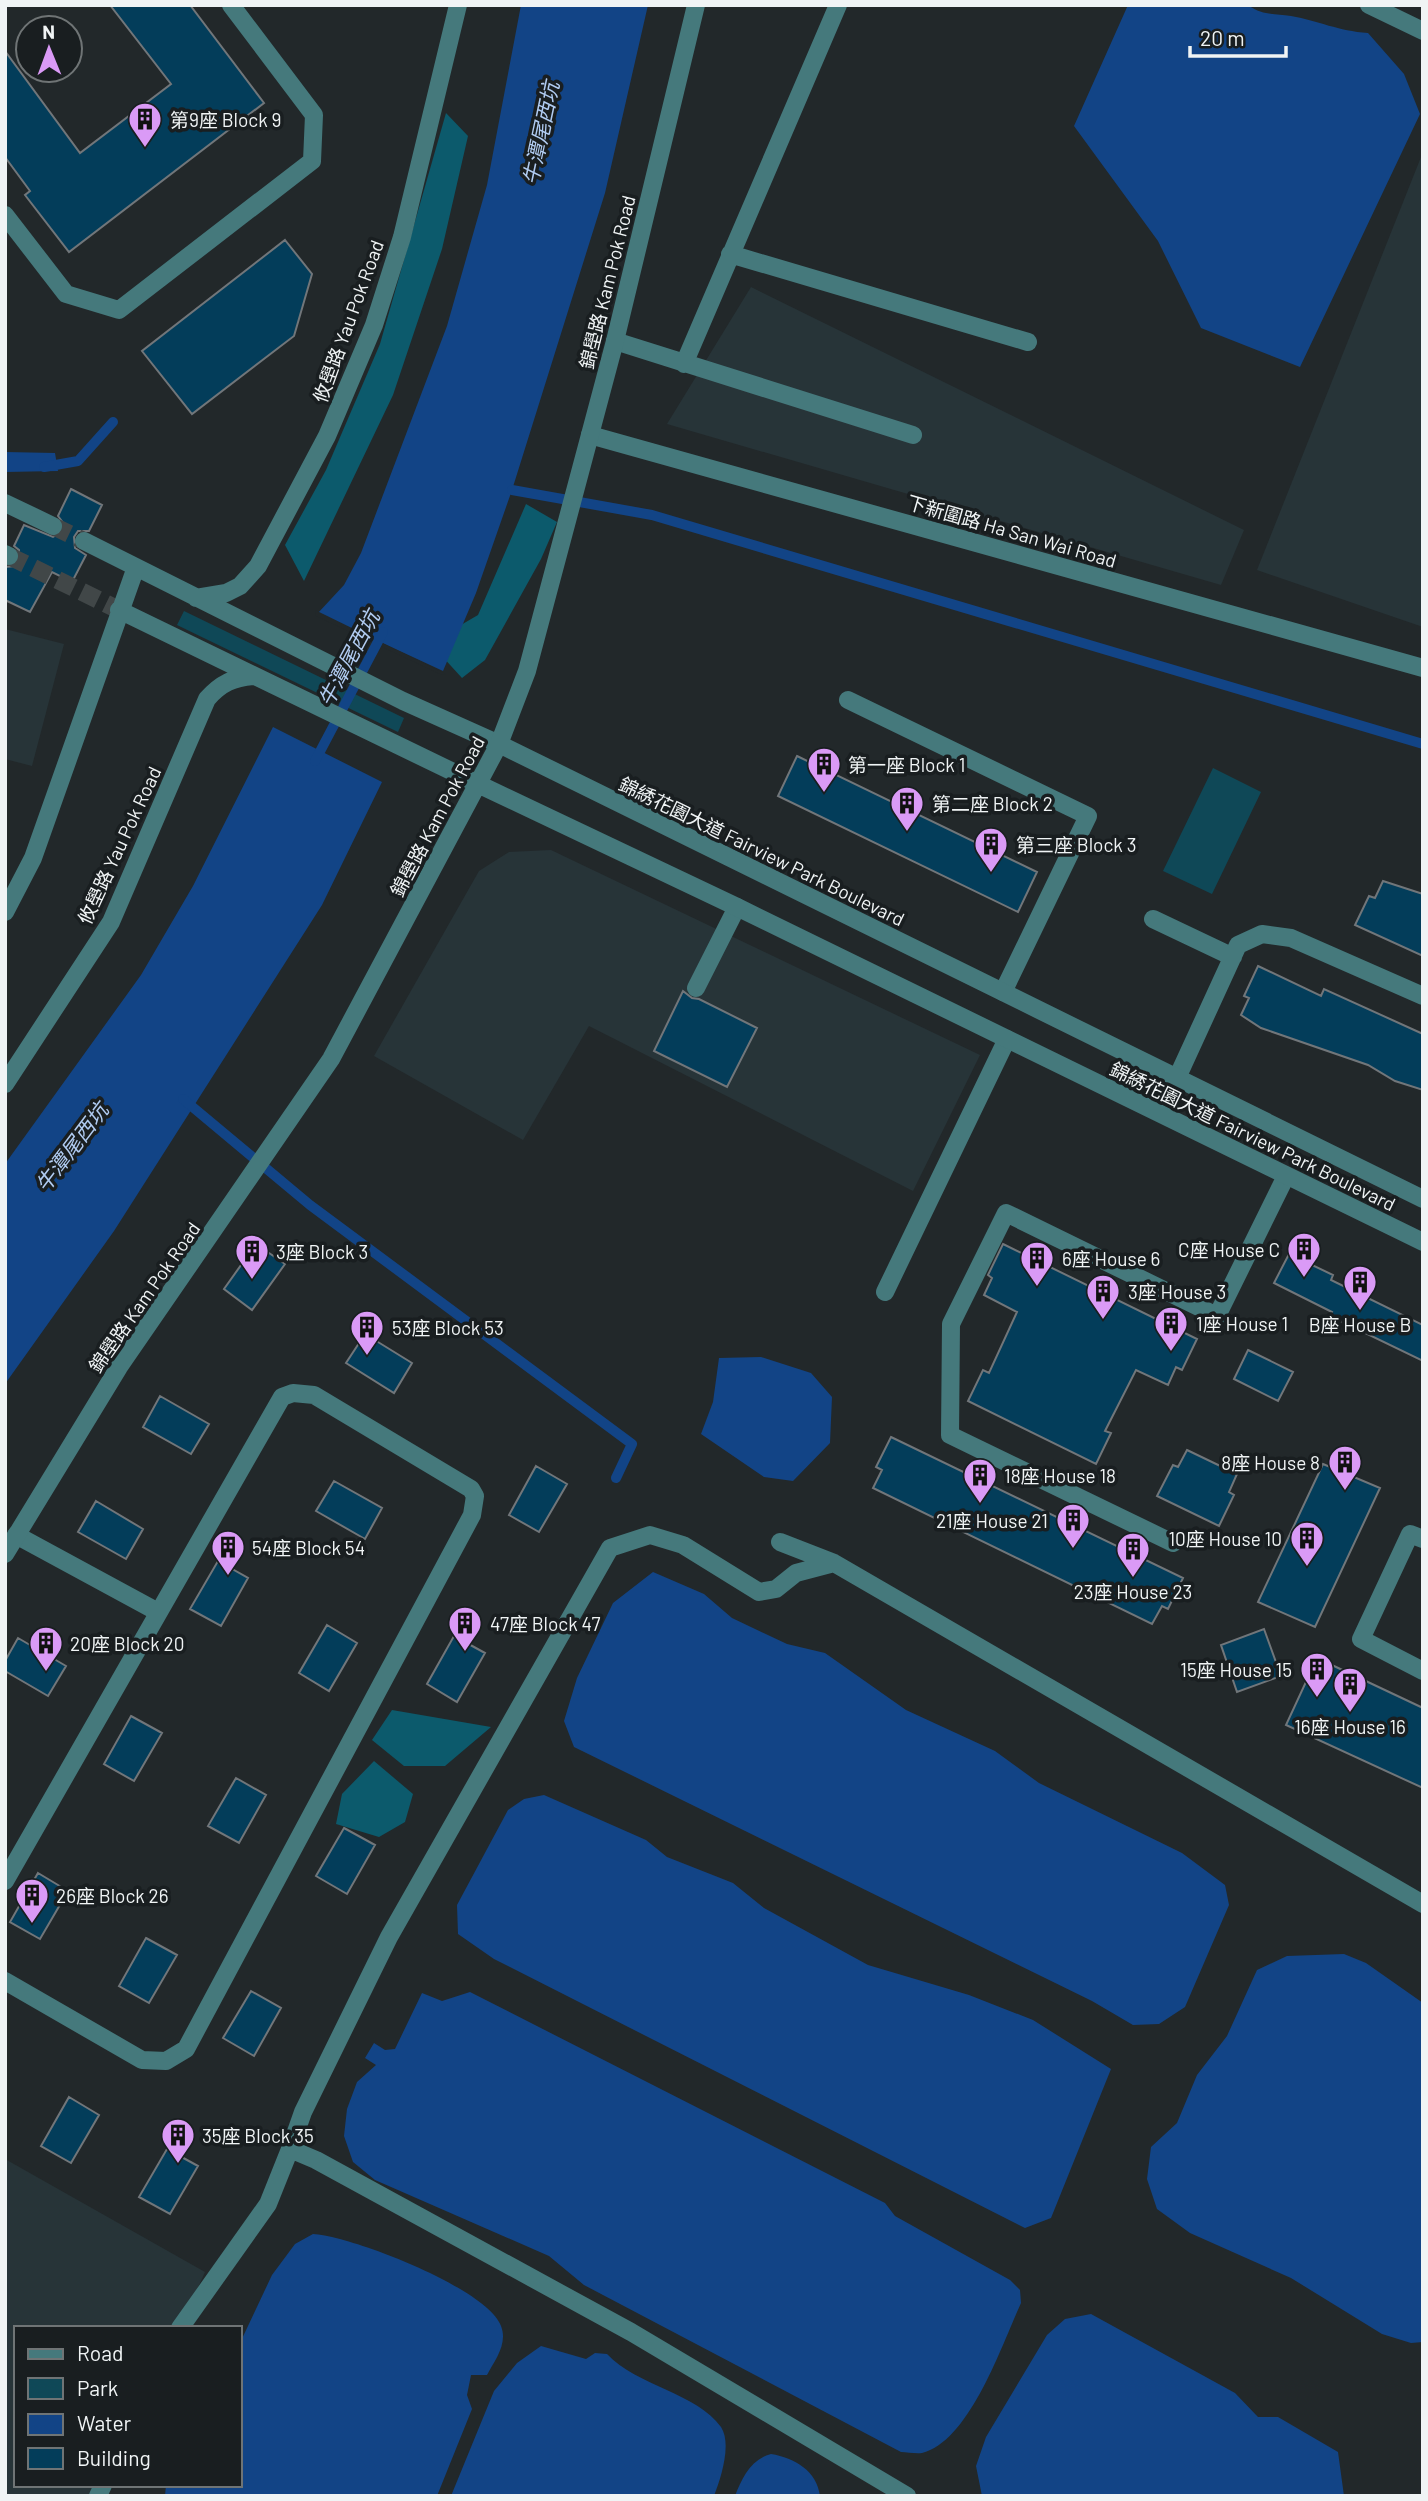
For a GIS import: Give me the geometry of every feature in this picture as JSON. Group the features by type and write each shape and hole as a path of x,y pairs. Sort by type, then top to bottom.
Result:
{"street":[{"path":"5,215 66,294 119,310 312,161 314,116 231,5"},
{"name":"攸壆路 Yau Pok Road","path":"196,598 226,593 249,577 327,436 374,325 402,237 458,5"},
{"name":"錦壆路 Kam Pok Road","path":"5,1554 119,1367 331,1059 480,785 499,744 527,671 590,435 696,5"},
{"path":"684,363 838,5"},
{"path":"1369,5 1423,31"},
{"path":"730,254 1028,342"},
{"path":"615,341 912,435"},
{"name":"下新圍路 Ha San Wai Road","path":"590,435 1423,668"},
{"path":"5,503 53,526"},
{"name":"錦綉花園大道 Fairview Park Boulevard","path":"84,541 287,644 499,744 1423,1199"},
{"path":"5,912 33,858 136,567"},
{"name":"錦綉花園大道 Fairview Park Boulevard","path":"119,610 737,907 1423,1242"},
{"name":"攸壆路 Yau Pok Road","path":"5,1084 111,922 207,699 217,687 233,678 260,679"},
{"path":"848,700 1088,816 1003,992"},
{"path":"696,988 737,907"},
{"path":"1153,919 1233,957"},
{"path":"1177,1078 1238,945 1262,934 1291,938 1423,996"},
{"path":"885,1292 1007,1039"},
{"path":"1173,1543 950,1435 951,1324 1006,1213 1217,1316 1286,1176"},
{"path":"5,1881 282,1397 293,1393 314,1395 471,1489 475,1496 472,1515 186,2049 166,2061 142,2060 5,1981"},
{"path":"1423,1539 1410,1534 1360,1639 1423,1671"},
{"path":"16,1535 159,1612"},
{"path":"181,2326 268,2204 303,2112 389,1937 610,1548 650,1535 683,1545 759,1592 776,1589 796,1573 834,1563"},
{"path":"780,1542 834,1563 1423,1904"},
{"path":"290,2149 316,2160 631,2332 907,2496"}],"shaded area":[{"path":"446,113 468,136 442,249 393,395 304,581 285,545 326,470 380,344"},
{"path":"1423,152 1423,627 1257,570"},
{"path":"751,287 1244,530 1221,585 667,424"},
{"path":"526,504 557,522 541,559 485,660 462,678 430,643 478,615"},
{"path":"5,629 64,644 32,766 5,759"},
{"path":"551,850 980,1055 913,1191 589,1026 523,1140 374,1056 479,871 509,852"},
{"path":"392,1710 491,1727 445,1766 404,1766 372,1740"},
{"path":"374,1761 413,1794 405,1822 379,1837 336,1824 342,1794"},
{"path":"5,2159 205,2272 181,2326 14,2326 14,2487 109,2487 105,2496 5,2496"}],"green space":[{"path":"184,611 404,718 398,732 177,625"},
{"path":"1213,768 1261,792 1212,894 1163,871"}],"water":[{"path":"521,5 648,5 605,193 512,490 476,593 443,671 318,613 344,585 361,553 447,326 487,185"},
{"path":"1128,5 1248,5 1263,13 1291,16 1368,33 1404,74 1420,114 1300,367 1201,328 1158,241 1074,126"},
{"path":"5,452 55,453 58,471 5,472"},
{"path":"273,727 382,782 322,905 114,1231 5,1384 5,1164 141,975 193,886"},
{"path":"761,1357 811,1373 832,1397 830,1443 793,1481 764,1477 701,1434 713,1402 719,1358"},
{"path":"653,1572 704,1594 732,1618 787,1644 825,1653 906,1710 995,1751 1039,1783 1182,1853 1225,1885 1229,1905 1185,2007 1159,2024 1133,2025 1092,2001 574,1747 564,1721 577,1678 613,1603"},
{"path":"544,1795 646,1840 667,1857 733,1883 764,1908 868,1965 969,1995 1033,2020 1111,2069 1051,2218 1025,2228 494,1959 458,1934 457,1905 508,1810 524,1799"},
{"path":"1344,1954 1366,1963 1423,2003 1423,2342 1411,2343 1382,2334 1291,2278 1190,2233 1157,2209 1147,2179 1151,2147 1177,2123 1197,2075 1227,2036 1257,1970 1287,1956"},
{"path":"470,1992 885,2203 895,2216 1010,2280 1020,2290 1021,2303 982,2389 955,2430 939,2445 922,2453 901,2452 584,2285 549,2256 375,2180 353,2162 344,2136 347,2109 357,2082 376,2065 365,2058 374,2043 385,2050 395,2049 422,1993 442,2001"},
{"path":"313,2234 331,2237 416,2266 471,2296 490,2311 501,2326 502,2345 487,2375 471,2375 467,2395 472,2409 437,2496 165,2496 166,2487 242,2487 242,2339 272,2275 295,2244"},
{"path":"1091,2314 1235,2393 1258,2417 1278,2417 1338,2452 1344,2496 982,2496 976,2466 986,2437 1047,2335 1065,2319"},
{"path":"541,2346 586,2359 595,2353 607,2354 634,2374 682,2397 710,2415 721,2427 726,2442 722,2471 714,2496 451,2496 494,2391 517,2363"},
{"path":"771,2454 796,2462 810,2473 820,2496 735,2496 744,2476 753,2465"}],"pier":[{"path":"315,610 446,674 442,675 316,616"}],"building":[{"name":"第9座 Block 9","path":"110,5 190,5 264,103 69,252 25,195 30,191 5,157 5,51 14,63 14,84 29,84 80,153 171,84"},
{"path":"285,240 312,274 294,336 192,414 142,351"},
{"path":"71,489 102,505 89,531 78,531 74,537 75,548 86,555 72,582 52,572 30,612 5,600 5,567 15,566 19,560 19,550 14,546 24,525 53,537 63,531 64,524 58,516"},
{"path":"797,756 1037,872 1018,912 778,796"},
{"path":"1383,881 1423,894 1423,956 1355,925 1369,896 1375,898"},
{"path":"1258,966 1321,996 1324,989 1423,1034 1423,1090 1395,1081 1368,1065 1261,1028 1241,1015 1249,998 1244,996"},
{"path":"683,991 692,998 757,1028 727,1087 654,1051"},
{"name":"3座 Block 3","path":"256,1244 285,1264 252,1310 224,1289"},
{"path":"1003,1244 1197,1339 1182,1370 1176,1367 1168,1385 1136,1370 1105,1431 1111,1433 1096,1464 968,1401 983,1370 989,1373 1017,1312 984,1295 992,1278 988,1275"},
{"path":"1289,1254 1333,1275 1331,1280 1423,1325 1423,1361 1330,1316 1332,1312 1274,1283"},
{"path":"365,1334 412,1363 394,1393 346,1363"},
{"path":"1248,1350 1293,1372 1278,1401 1234,1379"},
{"path":"160,1396 209,1424 191,1454 143,1427"},
{"path":"891,1437 1183,1578 1168,1609 1162,1606 1152,1624 873,1488 882,1470 876,1467"},
{"path":"1187,1450 1237,1474 1229,1492 1234,1495 1219,1526 1157,1496 1173,1465 1178,1467"},
{"path":"1323,1464 1380,1488 1315,1627 1258,1602"},
{"path":"536,1466 567,1484 539,1532 509,1515"},
{"path":"334,1481 382,1508 365,1539 316,1511"},
{"path":"96,1501 143,1529 126,1559 78,1532"},
{"path":"218,1561 248,1578 221,1626 190,1609"},
{"path":"327,1625 357,1643 329,1691 299,1673"},
{"path":"1264,1629 1281,1676 1237,1692 1221,1645"},
{"path":"454,1636 485,1653 457,1702 427,1684"},
{"path":"18,1638 66,1666 48,1696 5,1671 5,1661"},
{"path":"1317,1658 1423,1708 1423,1788 1286,1725"},
{"path":"131,1716 162,1733 134,1781 104,1764"},
{"path":"236,1778 266,1795 239,1843 208,1826"},
{"path":"344,1828 375,1845 347,1894 316,1876"},
{"path":"38,1873 68,1891 40,1939 10,1922"},
{"path":"146,1938 177,1955 149,2003 119,1986"},
{"path":"251,1991 281,2008 254,2056 223,2038"},
{"path":"69,2097 99,2115 71,2163 41,2146"},
{"path":"167,2149 198,2166 170,2214 139,2197"}],"waterway":[{"path":"44,467 78,461 113,422"},
{"path":"512,490 652,515 1423,744"},
{"name":"牛潭尾西坑","path":"315,761 383,632"},
{"path":"183,1099 310,1205 632,1444 616,1478"}],"tunnel":[{"path":"53,526 84,541"},
{"path":"9,556 119,610"}],"place":[{"name":"第9座 Block 9","path":"145,149"},
{"name":"第一座 Block 1","path":"824,794"},
{"name":"第二座 Block 2","path":"907,833"},
{"name":"第三座 Block 3","path":"991,874"},
{"name":"C座 House C","path":"1304,1279"},
{"name":"3座 Block 3","path":"252,1281"},
{"name":"6座 House 6","path":"1037,1288"},
{"name":"B座 House B","path":"1360,1312"},
{"name":"3座 House 3","path":"1103,1321"},
{"name":"1座 House 1","path":"1171,1353"},
{"name":"53座 Block 53","path":"367,1357"},
{"name":"8座 House 8","path":"1345,1492"},
{"name":"18座 House 18","path":"980,1505"},
{"name":"21座 House 21","path":"1073,1550"},
{"name":"10座 House 10","path":"1307,1568"},
{"name":"54座 Block 54","path":"228,1577"},
{"name":"23座 House 23","path":"1133,1579"},
{"name":"47座 Block 47","path":"465,1653"},
{"name":"20座 Block 20","path":"46,1673"},
{"name":"15座 House 15","path":"1317,1699"},
{"name":"16座 House 16","path":"1350,1714"},
{"name":"26座 Block 26","path":"32,1925"},
{"name":"35座 Block 35","path":"178,2165"}]}
